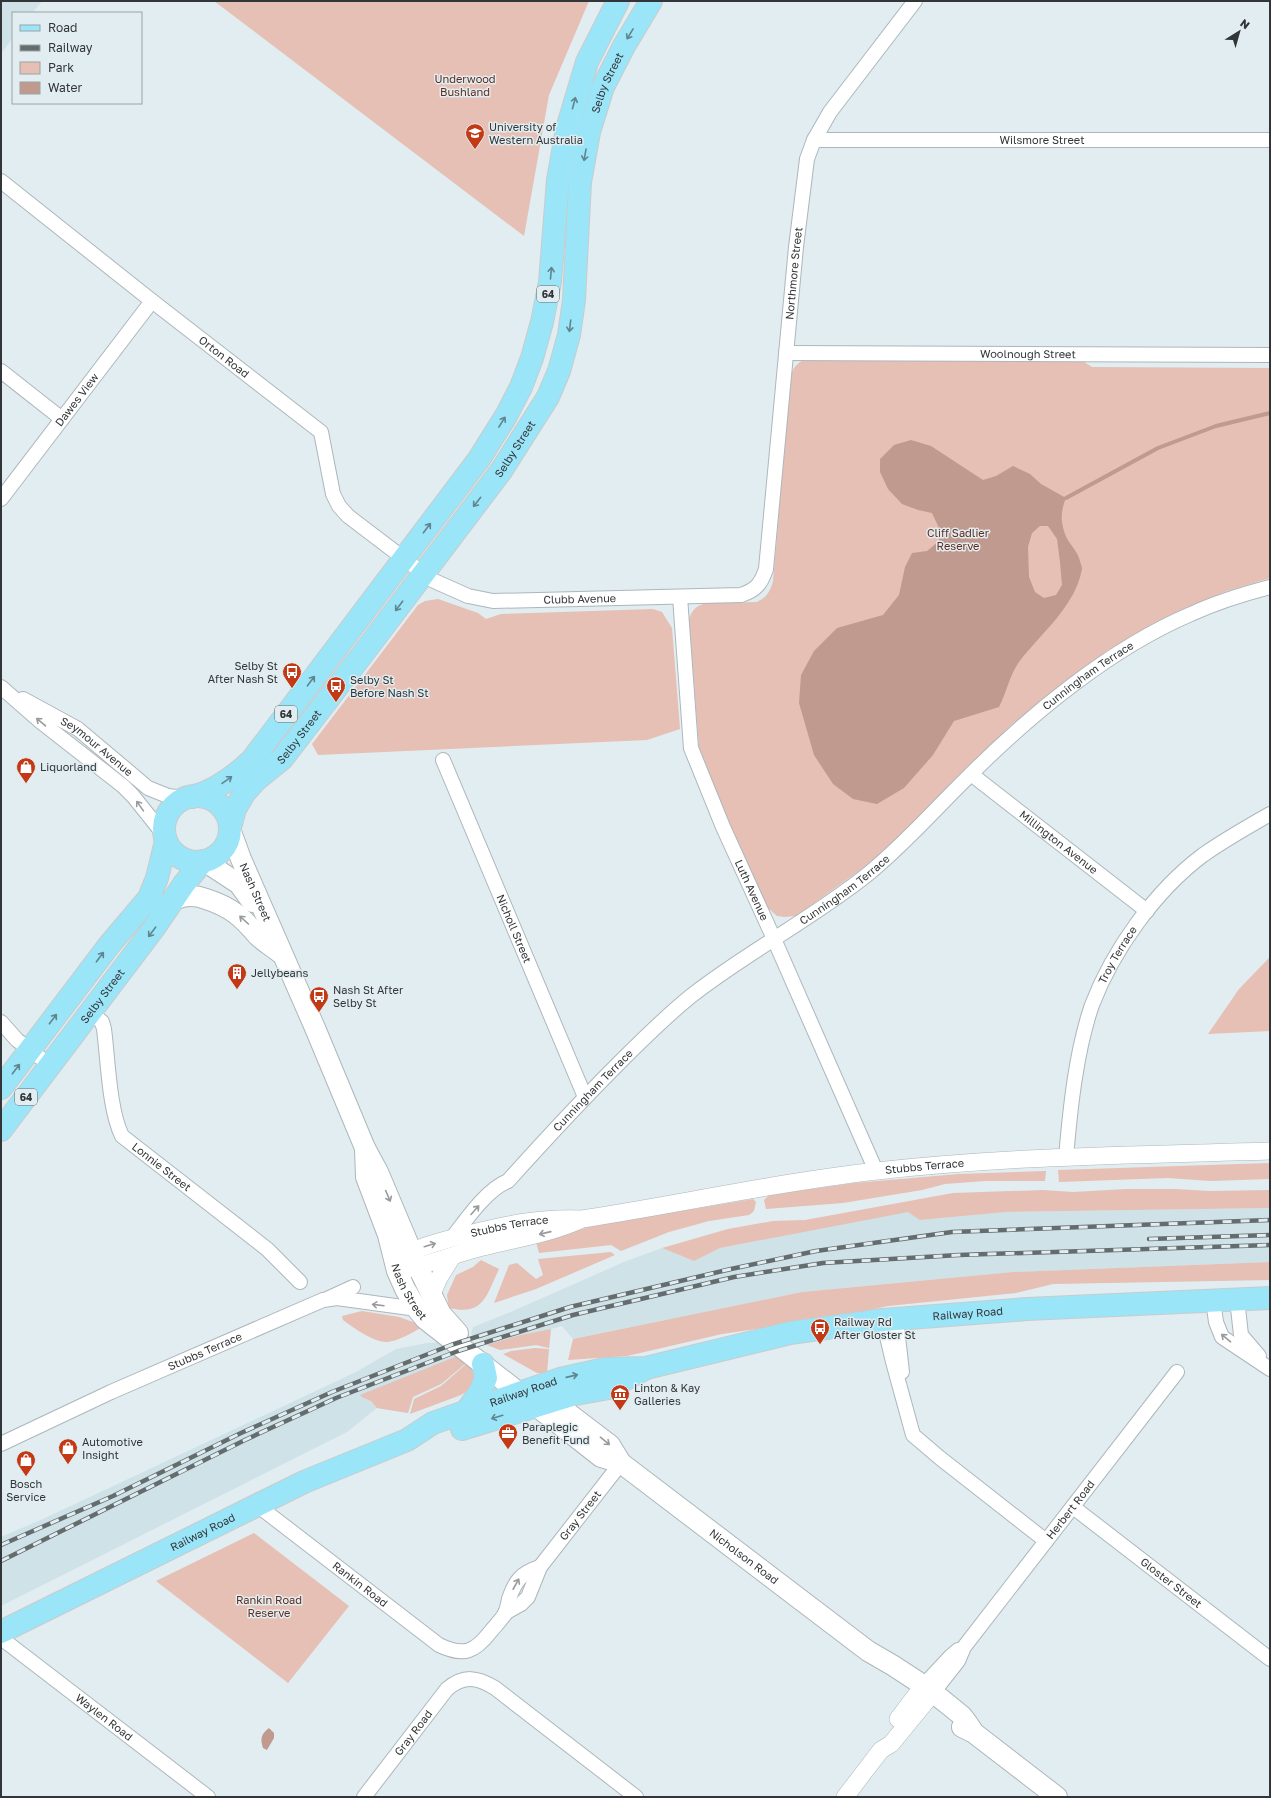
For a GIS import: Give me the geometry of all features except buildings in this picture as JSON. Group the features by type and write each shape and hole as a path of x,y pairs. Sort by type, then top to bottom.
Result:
{"main road":[{"name":"Selby Street","path":"189,798 219,786 235,775 252,760 479,459 506,416 521,387 532,358 542,322 550,282 558,180 567,129 588,62 618,1"},
{"name":"Selby Street","path":"230,828 233,814 245,792 256,780 282,759 501,471 548,397 559,371 569,335 574,300 580,182 589,132 602,87 650,1"},
{"path":"521,387 548,397"},
{"path":"189,798 205,797 219,805 227,816 230,828"},
{"name":"64","path":"166,838 165,823 168,813 176,803 189,798"},
{"name":"64","path":"203,861 212,859 222,850 228,840 230,828"},
{"name":"Nash Street","path":"230,828 241,859 318,1036 364,1148 378,1172 414,1259 424,1303 425,1318 483,1364 535,1397"},
{"path":"166,838 171,850 179,856 189,861 203,861"},
{"path":"30,1050 110,944 149,898 157,878 166,838"},
{"name":"Selby Street","path":"1,1130 154,928 184,884 203,861"},
{"name":"Nash Street","path":"203,861 234,880 244,889 283,956"},
{"path":"174,900 183,896 193,896 229,908 242,917 259,936 283,956"},
{"name":"64","path":"1,1088 30,1050"},
{"name":"Nash Street","path":"364,1148 366,1177 388,1235 396,1266 405,1289 441,1314 458,1333 479,1350 499,1360 535,1397"},
{"name":"Railway Road","path":"407,1440 441,1436 535,1397 560,1379 605,1369 646,1368 790,1333 890,1320 1027,1309 1270,1298"},
{"path":"466,1412 480,1392 486,1378 483,1364"},
{"name":"Railway Road","path":"1,1632 257,1505 351,1461 407,1440 433,1423 466,1412 535,1397"},
{"name":"Nicholson Road","path":"535,1397 601,1457 621,1463 868,1651 895,1666 924,1694 962,1716 974,1733 1057,1797"}],"street":[{"name":"Northmore Street","path":"762,580 766,569 800,201 807,159 814,140 830,112 915,1"},
{"name":"Wilsmore Street","path":"814,140 1270,140"},
{"name":"Orton Road","path":"1,181 152,301 322,432 332,488 339,506 362,527 404,559"},
{"name":"Dawes View","path":"1,498 152,301"},
{"name":"Woolnough Street","path":"786,353 1270,355"},
{"path":"1,371 62,419"},
{"name":"Clubb Avenue","path":"404,559 423,575 456,592 493,601 741,595 751,592 762,580"},
{"name":"Cunningham Terrace","path":"452,1238 469,1216 499,1185 508,1181 585,1097 658,1024 718,975 839,896 868,874 909,837 971,774 1019,730 1054,701 1117,654 1161,628 1191,614 1241,595 1270,587"},
{"name":"Luth Avenue","path":"680,597 691,748 714,806 774,938 876,1171"},
{"name":"Seymour Avenue","path":"4,689 78,729 148,788 168,796 189,798"},
{"name":"Seymour Avenue","path":"4,689 41,722 123,786 133,796 166,838"},
{"name":"Nicholl Street","path":"443,760 585,1097"},
{"name":"Millington Avenue","path":"971,774 1147,911"},
{"name":"Troy Terrace","path":"1066,1158 1074,1091 1082,1045 1092,1006 1108,972 1127,939 1147,911 1171,882 1202,856 1239,831 1270,814"},
{"name":"Lonnie Street","path":"90,1012 102,1022 104,1029 114,1108 118,1127 122,1136 266,1249 300,1282"},
{"path":"1,1022 17,1040 50,1065"},
{"name":"Stubbs Terrace","path":"396,1266 414,1259 452,1238 510,1224 553,1218 582,1219 758,1188 876,1171 985,1161 1270,1152"},
{"name":"Stubbs Terrace","path":"414,1259 452,1257 556,1230 582,1219"},
{"path":"424,1303 452,1257"},
{"path":"323,1300 353,1288"},
{"name":"Stubbs Terrace","path":"1,1444 111,1392 323,1300 337,1298 424,1303"},
{"path":"1237,1299 1241,1335 1270,1369"},
{"path":"1213,1300 1216,1322 1222,1336 1270,1369"},
{"path":"890,1320 892,1362 913,1435 1046,1541"},
{"name":"Herbert Road","path":"844,1797 881,1750 891,1744 951,1656 964,1647 1178,1372"},
{"name":"Gray Street","path":"469,1651 482,1643 505,1613 514,1586 520,1577 528,1571 540,1567 621,1463"},
{"name":"Rankin Road","path":"257,1505 439,1645 451,1651 469,1651"},
{"name":"Gloster Street","path":"1073,1507 1270,1659"},
{"name":"Waylen Road","path":"1,1638 208,1797"},
{"name":"Gray Road","path":"364,1797 447,1689 456,1682 469,1679 483,1681 495,1688 636,1797"}],"shaded area":[{"path":"1,1 42,1 33,12 12,12 12,39 1,53"},
{"path":"1270,1208 1270,1262 1013,1272 802,1292 573,1339 562,1326 551,1329 549,1348 536,1345 500,1350 487,1345 471,1334 473,1327 624,1262 662,1248 694,1261 720,1248 908,1211 921,1220 1006,1212"},
{"path":"447,1342 465,1364 441,1384 413,1397 408,1413 377,1408 347,1432 1,1606 1,1537 43,1519 356,1372 396,1349 427,1343"}],"green space":[{"name":"Underwood Bushland","path":"214,1 589,1 549,95 524,236"},
{"name":"Cliff Sadlier Reserve","path":"808,359 1081,360 1092,367 1270,368 1270,578 1227,591 1190,606 1108,650 1012,724 904,833 863,868 796,916 784,917 777,916 768,908 713,792 699,748 689,619 695,609 703,604 757,602 768,594 771,588 773,581 791,375 797,364"},
{"path":"438,599 478,613 486,619 501,614 653,609 662,612 672,628 680,729 647,740 318,755 312,744 418,605 425,601"},
{"path":"1270,957 1270,1031 1208,1034 1239,989"},
{"path":"1270,1163 1270,1179 1210,1181 1168,1178 1059,1182 1058,1170"},
{"path":"1046,1171 1045,1181 985,1181 945,1184 922,1190 843,1203 766,1209 764,1200 769,1195 854,1183 959,1174"},
{"path":"1126,1189 1176,1189 1209,1191 1270,1190 1270,1208 1006,1212 920,1220 908,1212 720,1248 694,1261 662,1248 728,1229 773,1221 805,1220 953,1193 1043,1190 1073,1192"},
{"path":"753,1199 756,1202 754,1211 749,1215 709,1221 669,1232 621,1251 611,1245 539,1253 536,1242 592,1226"},
{"path":"611,1252 615,1255 536,1289 494,1303 509,1265 517,1263 536,1279 543,1275 538,1259"},
{"path":"481,1260 499,1269 487,1295 482,1302 470,1309 461,1310 449,1308 447,1295 456,1275 473,1267"},
{"path":"1270,1262 1270,1280 1053,1284 1016,1293 888,1306 838,1317 722,1334 627,1356 568,1360 573,1339 802,1292 1013,1272"},
{"path":"362,1311 399,1317 424,1326 396,1340 382,1342 364,1334 343,1320 342,1316"},
{"path":"551,1329 549,1348 536,1345 500,1350 487,1345 517,1336"},
{"path":"535,1348 549,1349 547,1373 537,1373 503,1354 511,1351"},
{"path":"465,1353 465,1364 441,1384 413,1397 408,1413 377,1408 371,1401 360,1395"},
{"path":"465,1356 476,1372 473,1387 461,1395 410,1414 414,1399 441,1386 465,1365"},
{"name":"Rankin Road Reserve","path":"254,1533 349,1606 288,1683 156,1581"}],"water":[{"path":"911,440 931,446 983,480 996,476 1013,466 1030,474 1041,484 1066,498 1062,511 1062,525 1066,537 1078,555 1082,569 1078,583 1065,607 1019,662 1010,678 999,707 954,721 933,755 904,788 877,804 853,799 833,784 814,755 799,703 801,675 814,651 837,628 883,615 899,595 905,567 912,553 927,551 939,541 939,528 932,513 902,504 888,489 880,472 880,459 894,445","holes":["1040,526 1048,526 1057,539 1062,585 1056,595 1044,598 1035,592 1029,577 1028,547 1032,533"]},
{"path":"269,1728 274,1733 274,1738 267,1750 263,1748 261,1739 264,1732"}],"waterway":[{"path":"1066,498 1158,448 1216,426 1270,413"}],"railway":[{"path":"1,1545 113,1496 241,1433 332,1392 451,1345 570,1307 731,1269 816,1251 952,1232 1270,1220"},
{"path":"1149,1239 1270,1235"},
{"path":"1,1561 245,1440 336,1398 458,1351 573,1315 734,1277 823,1263 959,1255 1270,1245"}],"place":[{"name":"University of Western Australia","path":"475,150"},
{"name":"Selby St After Nash St","path":"292,689"},
{"name":"Selby St Before Nash St","path":"336,703"},
{"name":"Liquorland","path":"26,784"},
{"name":"Jellybeans","path":"237,990"},
{"name":"Nash St After Selby St","path":"319,1013"},
{"name":"Railway Rd After Gloster St","path":"820,1345"},
{"name":"Linton & Kay Galleries","path":"620,1411"},
{"name":"Paraplegic Benefit Fund","path":"508,1450"},
{"name":"Automotive Insight","path":"68,1465"},
{"name":"Bosch Service","path":"26,1477"}]}
